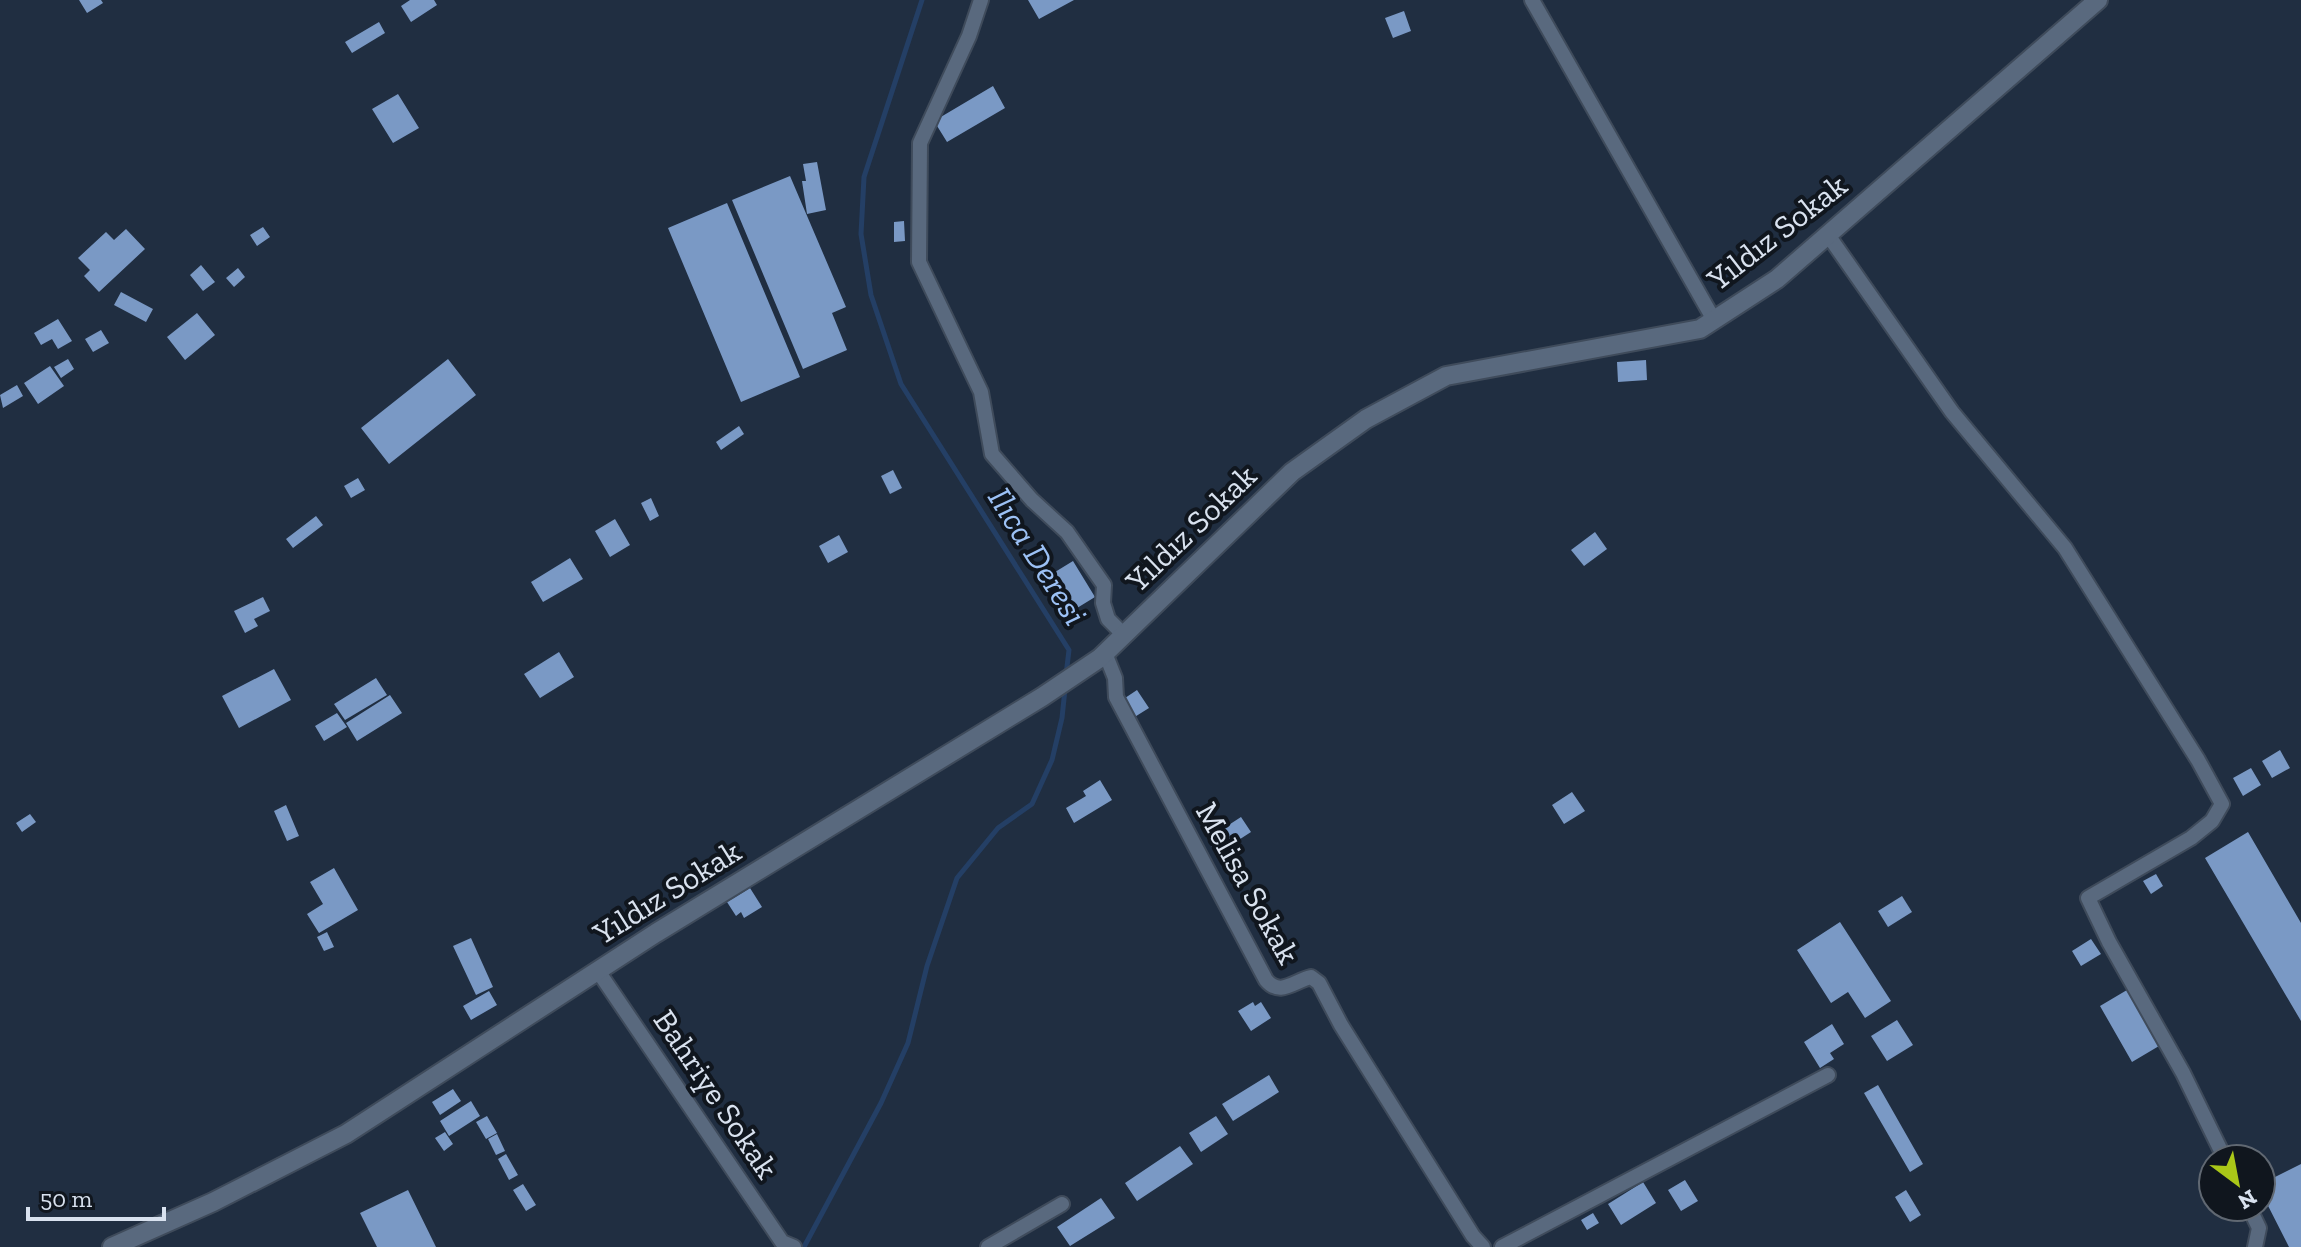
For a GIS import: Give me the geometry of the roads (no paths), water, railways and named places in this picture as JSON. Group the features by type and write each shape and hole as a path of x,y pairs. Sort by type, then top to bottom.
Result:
{"street":[{"path":"981,0 969,36 920,143 919,262 981,392 992,454 1032,500 1067,532 1104,585 1103,603 1108,619 1124,635"},
{"path":"1532,0 1714,320"},
{"name":"Yıldız Sokak","path":"112,1247 213,1202 346,1134 656,933 1042,697 1102,656 1292,472 1366,419 1446,376 1700,329 1777,279 2098,0"},
{"path":"1828,235 1952,412 2065,548 2198,760 2222,804 2212,821 2191,838 2088,898 2109,942 2183,1073 2217,1143"},
{"name":"Melisa Sokak","path":"1102,656 1115,678 1116,697 1266,980 1272,987 1280,989 1311,977 1319,983 1341,1025 1473,1236 1483,1247"},
{"name":"Bahriye Sokak","path":"598,971 782,1242 792,1245"},
{"path":"1502,1247 1828,1075"},
{"path":"988,1247 1062,1204"},
{"path":"2255,1247 2259,1228 2257,1223"}],"waterway":[{"name":"Ilıca Deresi","path":"922,0 864,177 861,234 871,295 901,384 1069,650 1066,675"},
{"name":"Ilıca Deresi","path":"804,1247 881,1103 908,1043 927,966 957,878 998,828 1032,804 1052,760 1065,689"}]}
